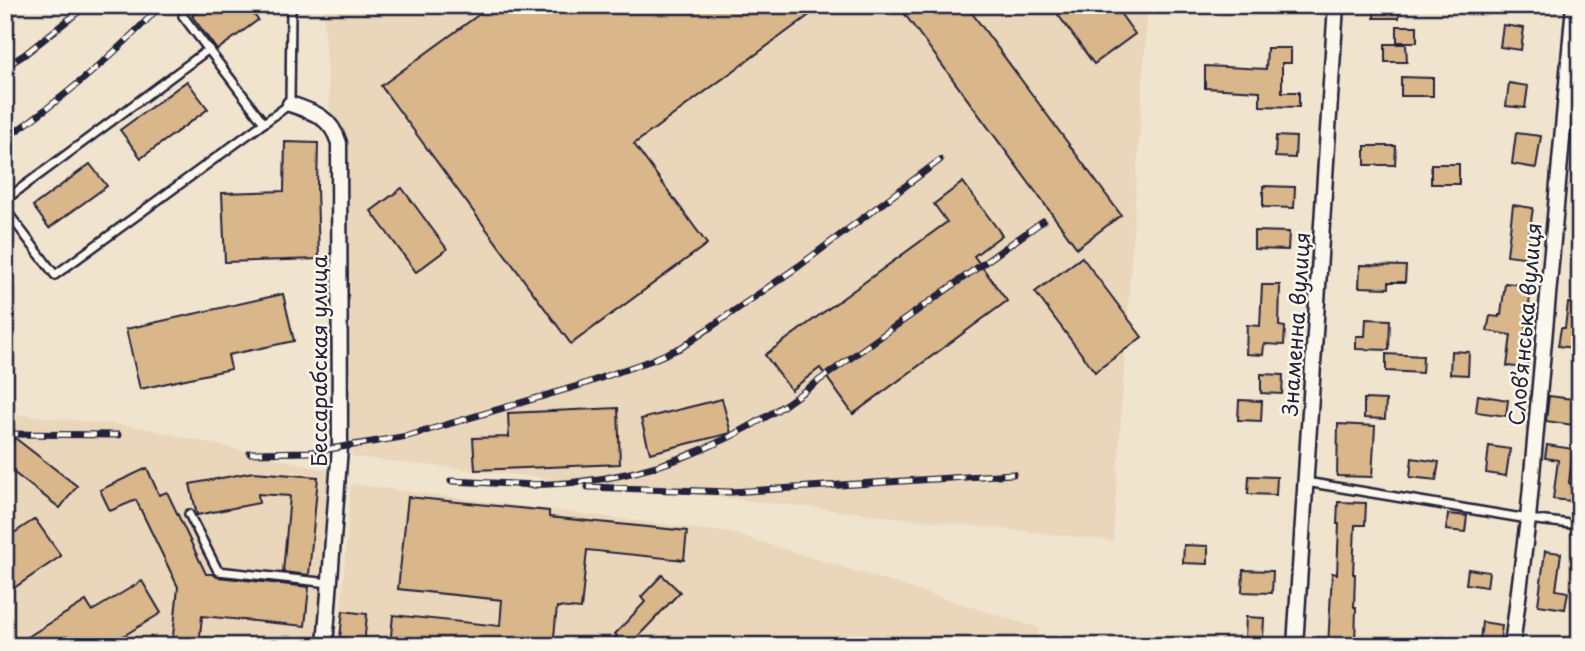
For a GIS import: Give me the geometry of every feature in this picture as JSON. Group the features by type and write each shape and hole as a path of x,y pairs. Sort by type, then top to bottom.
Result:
{"street":[{"name":"Знаменна вулиця","path":"1296,646 1336,5"},
{"name":"Слов’янська вулиця","path":"1513,646 1528,519 1574,5"},
{"name":"Бессарабская улица","path":"290,104 322,117 335,129 339,142 340,447 325,646"}],"lane":[{"path":"5,209 55,275 290,104 291,12"},
{"path":"183,16 264,123"},
{"path":"5,200 209,49"},
{"path":"1306,482 1528,519 1580,525"},
{"path":"189,514 218,571 330,583"}],"shaded area":[{"path":"323,5 1148,5 1113,541 352,457"},
{"path":"5,413 140,427 332,471 320,646 5,646"},
{"path":"351,484 732,533 1039,628 1034,646 338,646"}],"building":[{"path":"206,5 247,5 258,20 217,50 192,16"},
{"path":"492,5 532,5 537,13 547,5 823,5 634,144 707,244 571,344 381,86"},
{"path":"898,5 966,5 1121,215 1077,248"},
{"path":"1051,5 1114,5 1135,34 1094,64"},
{"path":"1374,6 1399,6 1399,18 1374,18"},
{"path":"1503,25 1524,28 1521,50 1500,47"},
{"path":"1397,26 1417,26 1417,42 1397,42"},
{"path":"1385,44 1406,44 1407,62 1385,62"},
{"path":"1267,48 1291,48 1291,63 1282,63 1282,92 1299,92 1299,107 1260,106 1260,91 1205,88 1205,66 1266,69"},
{"path":"1401,77 1433,78 1433,96 1401,96"},
{"path":"187,81 208,109 141,158 120,130"},
{"path":"1509,83 1528,86 1525,108 1506,106"},
{"path":"1516,133 1541,136 1536,168 1512,164"},
{"path":"1276,136 1296,137 1295,158 1275,157"},
{"path":"285,142 318,143 319,259 225,262 222,193 284,191"},
{"path":"1365,146 1396,146 1395,165 1365,165"},
{"path":"90,164 107,186 49,228 33,206"},
{"path":"1431,164 1459,164 1459,184 1431,184"},
{"path":"963,182 1002,235 974,256 1007,301 853,414 820,368 791,390 765,355 947,222 934,204"},
{"path":"1263,186 1295,187 1294,208 1263,207"},
{"path":"402,188 447,249 416,272 371,211"},
{"path":"1513,205 1533,208 1528,242 1532,242 1530,258 1507,255"},
{"path":"1254,231 1289,232 1288,250 1254,249"},
{"path":"1082,257 1142,337 1095,372 1035,292"},
{"path":"1360,265 1406,266 1405,282 1389,282 1389,288 1359,287"},
{"path":"1505,283 1531,286 1524,352 1529,352 1527,368 1507,366 1511,335 1487,331 1490,316 1501,315"},
{"path":"1262,285 1280,285 1279,326 1285,327 1284,345 1264,344 1263,355 1246,354 1247,325 1260,326"},
{"path":"283,294 294,341 228,355 231,369 140,389 126,329"},
{"path":"1568,303 1580,304 1580,349 1558,346 1561,328 1565,328"},
{"path":"1366,319 1390,320 1389,350 1356,349 1356,336 1365,336"},
{"path":"1451,351 1469,352 1468,375 1450,374"},
{"path":"1386,354 1423,356 1422,373 1386,371"},
{"path":"1261,374 1283,375 1282,394 1261,393"},
{"path":"1478,395 1508,400 1506,416 1476,412"},
{"path":"1549,396 1580,400 1580,426 1546,421"},
{"path":"722,399 731,433 650,453 641,419"},
{"path":"1364,399 1386,400 1385,419 1364,418"},
{"path":"1239,400 1262,401 1261,421 1238,420"},
{"path":"618,408 620,464 475,470 473,438 509,437 508,413"},
{"path":"1338,424 1375,426 1372,477 1337,476"},
{"path":"15,438 77,486 60,508 5,466 5,451"},
{"path":"1547,445 1573,449 1569,483 1580,485 1580,502 1553,499 1558,460 1545,458"},
{"path":"1489,446 1510,449 1506,476 1486,473"},
{"path":"1412,458 1439,462 1436,480 1410,477"},
{"path":"147,468 159,495 167,492 206,574 309,587 305,626 202,616 199,646 172,646 178,587 136,500 110,511 100,490"},
{"path":"253,472 318,477 309,575 283,572 290,496 258,494 259,503 197,515 190,484"},
{"path":"1249,476 1277,477 1276,495 1248,494"},
{"path":"408,497 549,511 549,517 687,531 684,560 587,550 581,609 557,607 553,646 390,646 393,615 500,626 502,600 398,589"},
{"path":"1338,502 1366,503 1365,525 1355,525 1355,646 1328,646 1332,573 1337,574"},
{"path":"1448,514 1467,516 1465,532 1446,530"},
{"path":"35,519 61,556 5,594 5,539"},
{"path":"1184,545 1208,546 1208,564 1183,563"},
{"path":"1545,551 1561,553 1556,590 1568,592 1565,609 1538,605"},
{"path":"1468,569 1489,572 1487,587 1466,584"},
{"path":"1243,570 1273,571 1272,593 1242,592"},
{"path":"662,575 680,592 629,646 608,646 617,636 615,634 645,602 641,597"},
{"path":"142,581 161,613 107,646 13,646 86,601 92,611"},
{"path":"343,611 367,614 364,646 339,646"},
{"path":"1246,617 1264,618 1263,639 1245,638"},
{"path":"1482,622 1502,625 1500,642 1480,640"}],"railway":[{"path":"5,67 87,5"},
{"path":"5,139 87,76 161,5"},
{"path":"250,453 311,452 408,436 581,385 652,360 682,347 799,266 940,160"},
{"path":"528,485 576,482 632,473 686,456 738,433 786,404 1043,221"},
{"path":"5,434 118,435"},
{"path":"588,487 731,492 1013,474"},
{"path":"451,481 535,485"}]}
